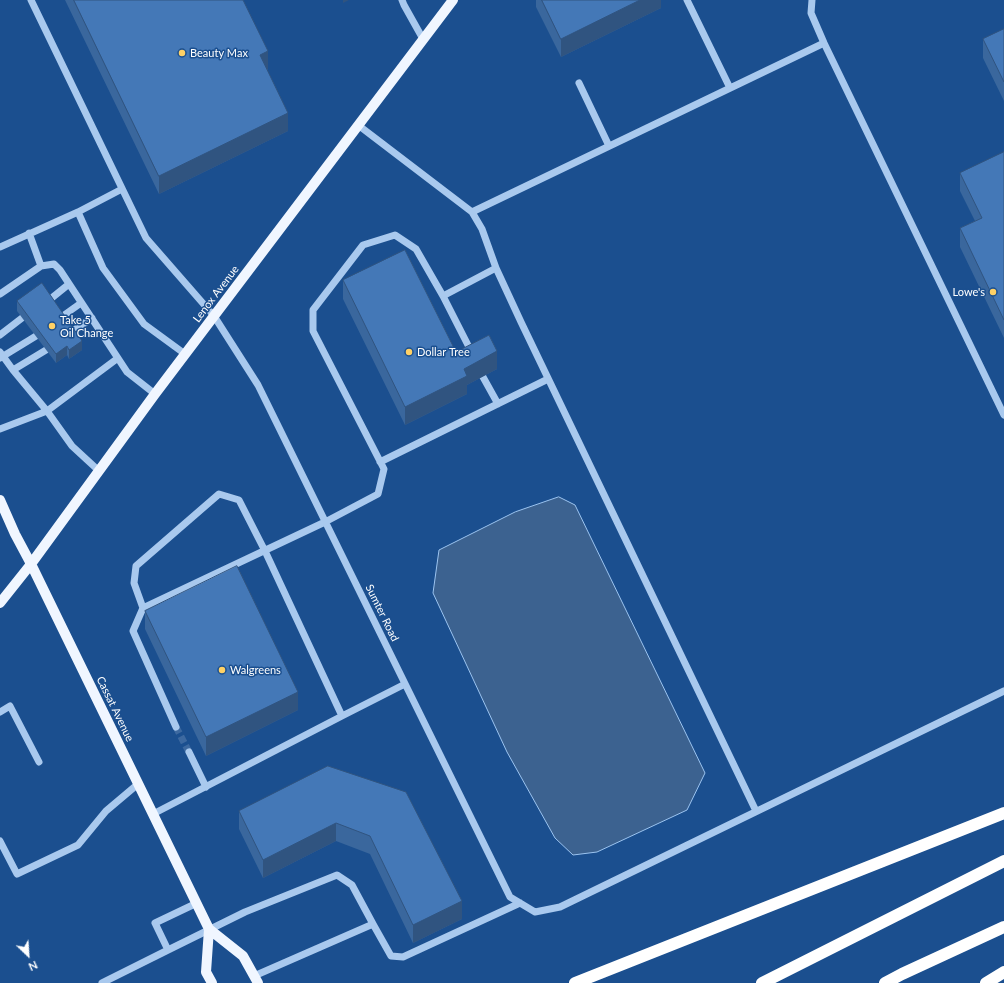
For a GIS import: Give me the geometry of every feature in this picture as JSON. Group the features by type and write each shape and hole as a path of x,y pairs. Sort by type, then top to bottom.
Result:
{"highway":[{"path":"575,983 1004,813"},
{"path":"762,983 1004,861"},
{"path":"885,983 1004,927"},
{"path":"986,983 1004,972"}],"main road":[{"name":"Lenox Avenue","path":"0,603 31,564 98,470 185,354 453,0"},
{"name":"Cassat Avenue","path":"0,500 15,534 209,929 243,956 256,979"},
{"name":"Cassat Avenue","path":"209,929 206,972 212,983"}],"street":[{"name":"Sumter Road","path":"31,0 146,238 214,316 258,386 510,897 535,912 560,907 756,811"},
{"path":"402,0 423,39"},
{"path":"687,0 730,88"},
{"path":"812,0 811,13 824,43 1004,415"},
{"path":"472,212 824,43"},
{"path":"579,83 609,146"},
{"path":"358,125 472,212 482,230 496,268 548,379 756,811 1004,691"},
{"path":"0,247 78,212 122,189"},
{"path":"78,212 103,268 144,324 185,354"},
{"path":"29,233 41,266"},
{"path":"176,727 133,631 143,608 325,522 378,494 384,469 312,331 312,310 363,245 395,235 416,248 476,360"},
{"path":"0,294 41,266 54,264 60,270 127,372 155,394"},
{"path":"443,296 496,268"},
{"path":"48,301 69,284"},
{"path":"60,318 81,302"},
{"path":"0,335 22,318"},
{"path":"70,333 92,318"},
{"path":"36,336 1,356 47,411 72,446 98,470"},
{"path":"13,370 46,350"},
{"path":"0,430 47,411 118,358"},
{"path":"483,376 498,404"},
{"path":"380,462 548,379"},
{"path":"143,608 134,583 136,566 219,494 239,500 265,551 342,716"},
{"path":"153,814 405,684"},
{"path":"0,712 10,706 39,762"},
{"path":"189,752 206,787"},
{"path":"0,841 17,874 78,845 106,811 138,784"},
{"path":"102,983 245,912 337,875 352,885 391,956 403,957 520,903"},
{"path":"168,950 155,923 197,903"},
{"path":"256,979 373,924"}],"water":[{"path":"559,497 575,505 705,773 687,810 597,852 573,855 555,838 507,752 433,593 439,550 515,512"}],"building":[{"path":"74,0 243,0 268,51 260,55 288,113 159,176"},
{"path":"542,0 640,0 561,39"},
{"path":"1004,29 1004,82 983,39"},
{"name":"Lowe's","path":"1004,152 1004,320 960,228 982,218 960,173"},
{"path":"405,250 456,352 489,335 497,351 464,369 467,376 405,407 343,280"},
{"path":"42,283 82,341 69,350 67,346 56,354 17,301"},
{"path":"237,566 298,692 206,737 145,611"},
{"path":"328,766 406,792 462,901 413,925 370,836 336,823 263,860 239,811"}],"tunnel":[{"path":"176,727 189,752"}],"place":[{"name":"Beauty Max","path":"182,53"},
{"name":"Lowe's","path":"993,292"},
{"name":"Take 5 Oil Change","path":"52,326"},
{"name":"Dollar Tree","path":"409,352"},
{"name":"Walgreens","path":"222,670"}]}
